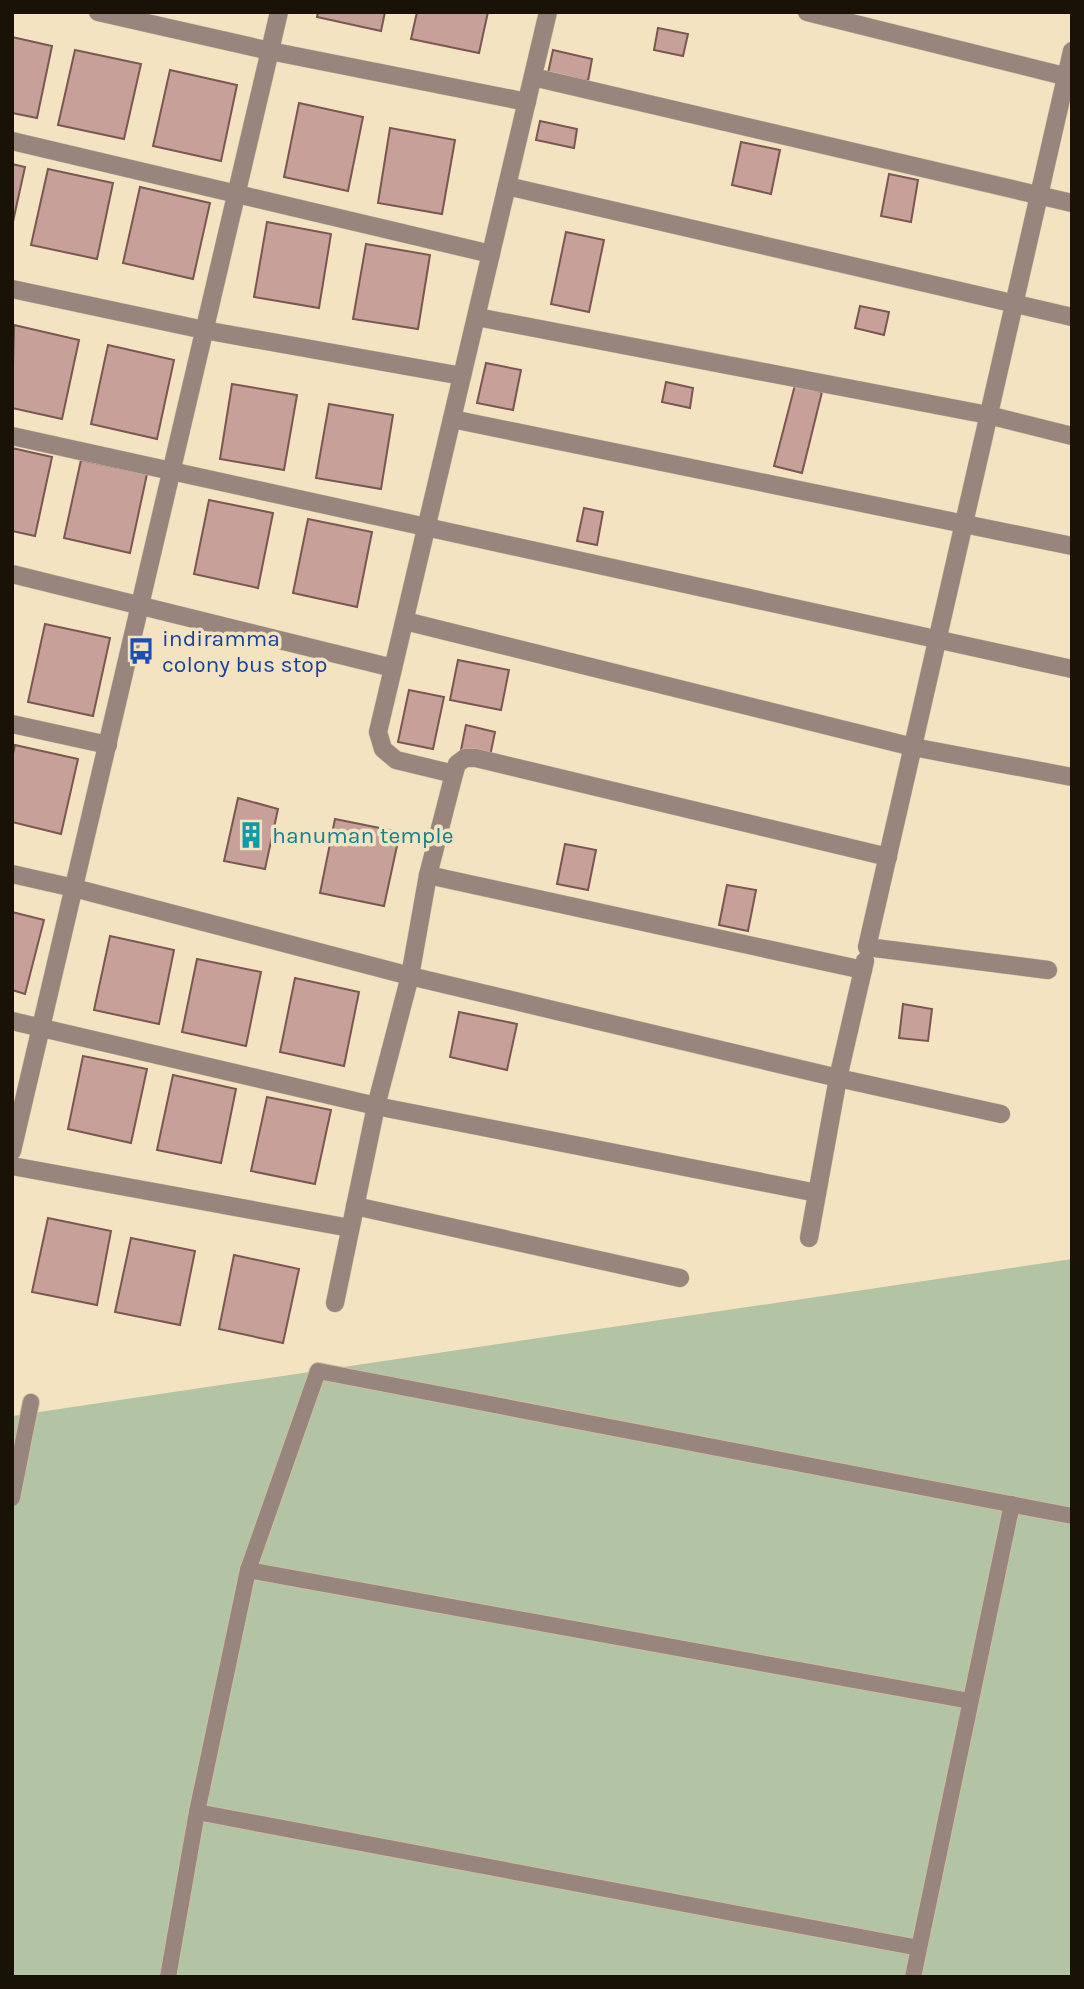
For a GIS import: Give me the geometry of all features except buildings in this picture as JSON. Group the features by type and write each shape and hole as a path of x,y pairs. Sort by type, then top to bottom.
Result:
{"street":[{"path":"98,12 270,51 527,102"},
{"path":"12,1151 279,12"},
{"path":"454,774 396,760 383,748 378,733 548,12"},
{"path":"807,12 1069,77"},
{"path":"809,1238 838,1078 867,947 1039,195 1069,77 1072,51"},
{"path":"533,78 1072,203"},
{"path":"12,141 491,254"},
{"path":"507,186 1072,317"},
{"path":"12,289 204,330 462,376"},
{"path":"477,317 988,415 1072,436"},
{"path":"452,419 1072,546"},
{"path":"12,436 1072,669"},
{"path":"12,574 393,668"},
{"path":"405,621 913,747 1072,777"},
{"path":"12,724 108,745"},
{"path":"335,1303 376,1105 410,976 428,875 457,764 465,758 476,758 888,857"},
{"path":"12,874 410,976 1001,1114"},
{"path":"428,875 863,970"},
{"path":"867,947 1048,970"},
{"path":"12,1021 376,1105 817,1193"},
{"path":"12,1166 350,1228"},
{"path":"355,1206 680,1278"}],"lane":[{"path":"168,1977 197,1812 248,1570 318,1371 1072,1516"},
{"path":"12,1498 31,1402"},
{"path":"913,1977 1012,1504"},
{"path":"248,1570 970,1702"},
{"path":"197,1812 919,1948"}],"green space":[{"path":"1072,1259 1072,1977 12,1977 12,1416"}],"place":[{"name":"indiramma colony bus stop","path":"141,651"},
{"name":"hanuman temple","path":"251,835"}]}
